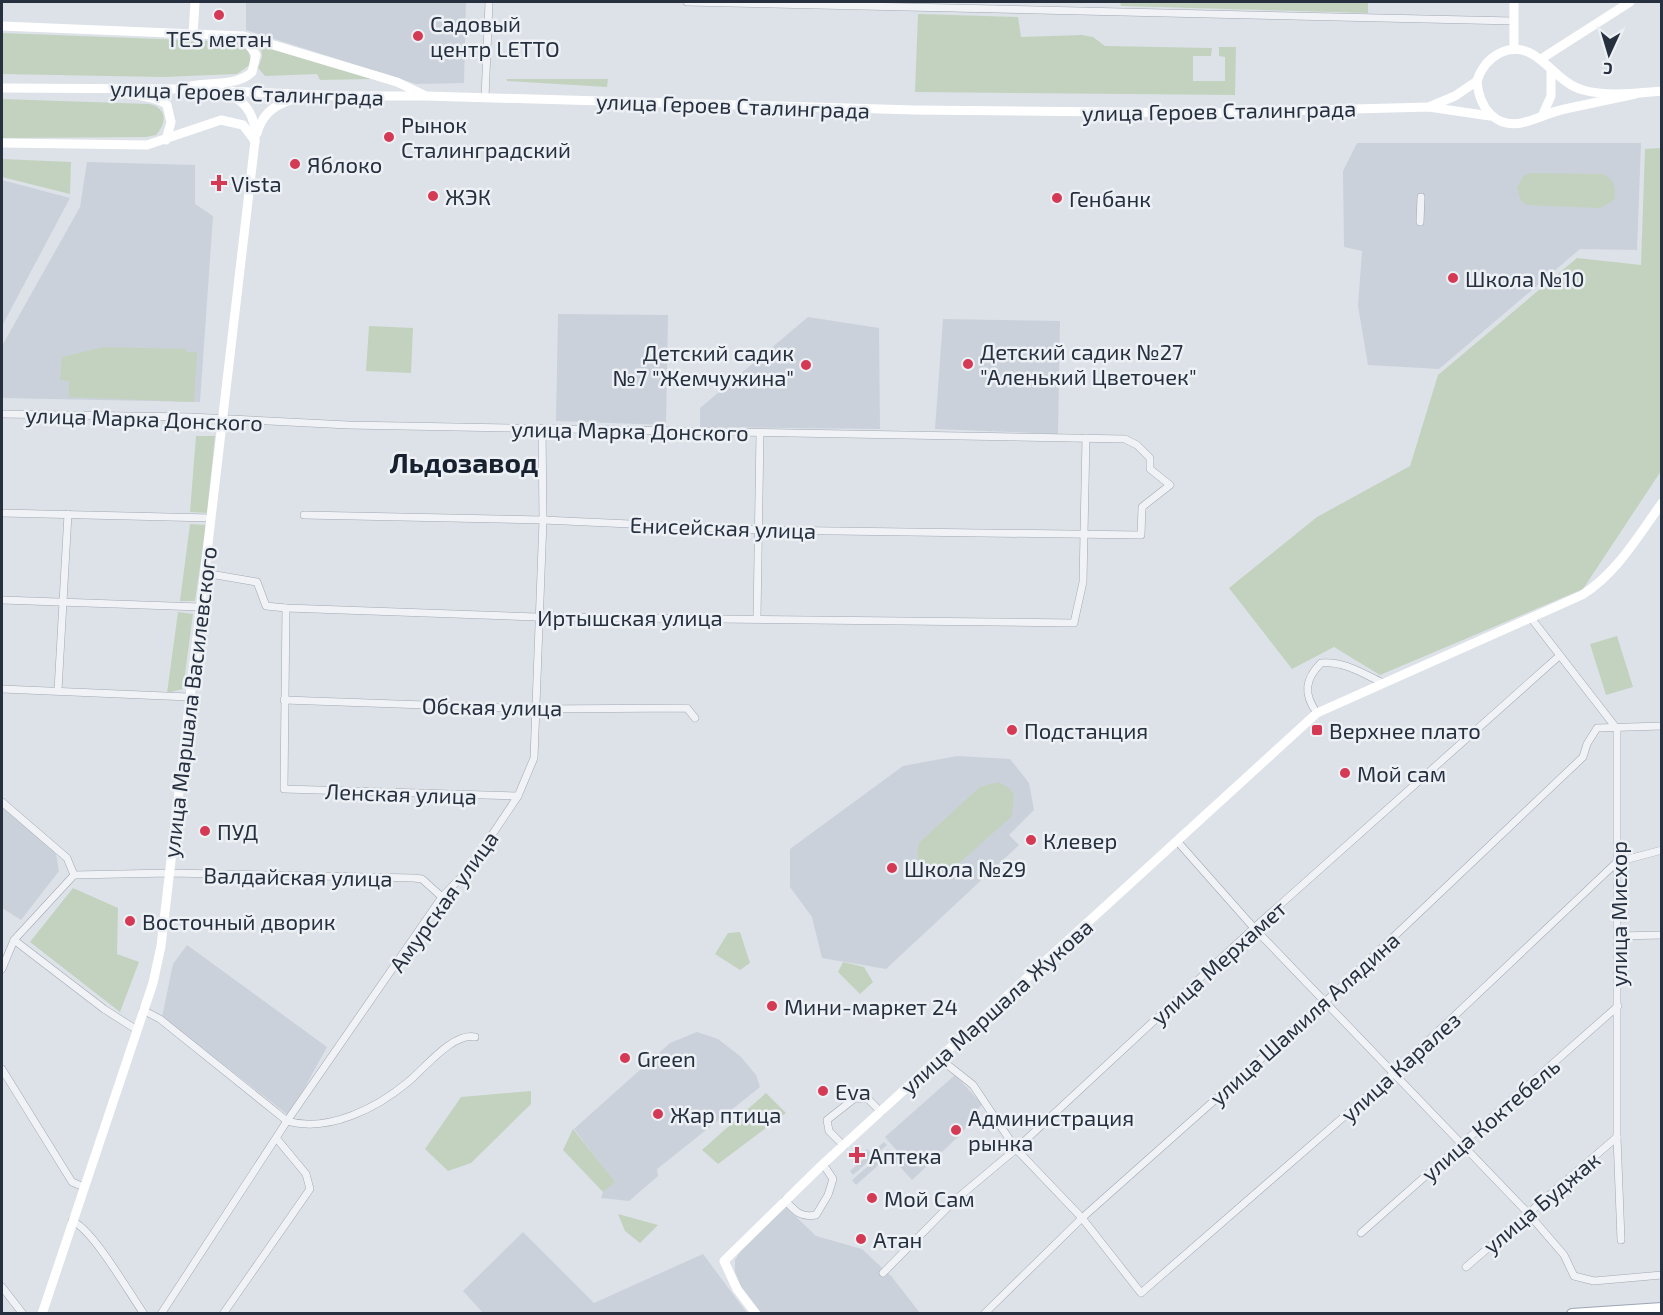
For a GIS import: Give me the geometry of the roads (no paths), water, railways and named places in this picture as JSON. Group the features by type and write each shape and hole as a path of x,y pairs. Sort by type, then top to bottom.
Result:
{"main road":[{"path":"193,34 195,2"},
{"path":"1514,2 1514,49"},
{"path":"1541,59 1630,2"},
{"path":"2,26 243,36 397,82 426,96"},
{"path":"179,89 246,78 256,64 256,55 243,36"},
{"path":"1639,93 1543,114 1519,123 1504,122 1490,116 1481,102 1477,81 1486,62 1497,54 1514,49 1541,59 1551,71 1581,90 1611,94 1662,91"},
{"path":"1543,114 1551,96 1551,71"},
{"name":"улица Героев Сталинграда","path":"1429,107 1449,99 1477,81"},
{"name":"улица Героев Сталинграда","path":"2,88 179,89 311,95 426,96 915,110 1190,113 1429,107 1490,116"},
{"path":"104,88 163,102 171,116 165,140"},
{"name":"улица Маршала Василевского","path":"42,1314 137,1030 161,946 255,141 255,122 249,110 235,97 220,91"},
{"path":"255,141 263,117 273,108 311,95"},
{"path":"2,143 138,145 165,140 221,120 237,122 248,128 255,141"},
{"name":"улица Маршала Жукова","path":"756,1314 737,1289 724,1261 823,1164 1317,713 1382,682 1561,605 1598,585 1620,561 1662,503"},
{"path":"1572,1314 1662,1308"}],"street":[{"path":"485,98 489,2"},
{"path":"687,2 1514,21"},
{"path":"1420,222 1421,197"},
{"name":"улица Марка Донского","path":"2,414 760,433 1125,439 1150,458 1150,469 1170,485 1142,507 1141,535"},
{"name":"Амурская улица","path":"161,1314 287,1121 442,897 469,869 518,796 534,758 537,708 537,617 543,519 542,428"},
{"path":"757,618 760,433"},
{"path":"1085,533 1086,438"},
{"path":"2,513 212,518"},
{"path":"58,690 68,514"},
{"name":"Енисейская улица","path":"304,515 543,519 760,530 1141,535"},
{"name":"Иртышская улица","path":"204,573 257,582 266,606 286,608 537,617 1074,623 1083,582 1085,533"},
{"path":"2,600 200,607"},
{"path":"284,700 286,608"},
{"path":"1531,618 1558,657 1617,729 1662,726"},
{"name":"улица Мерхамет","path":"883,1273 954,1201 1016,1149 1254,928 1558,657"},
{"path":"1317,713 1308,701 1306,686 1312,673 1321,663 1340,664 1382,682"},
{"path":"2,689 189,697"},
{"name":"Обская улица","path":"284,700 537,708 687,708 695,718"},
{"name":"Ленская улица","path":"284,700 284,789 518,796"},
{"name":"улица Шамиля Алядина","path":"984,1314 1082,1218 1325,1002 1583,757 1587,744 1597,728 1617,729"},
{"name":"улица Мисхор","path":"1617,729 1617,1137 1621,1240"},
{"path":"2,802 67,858 74,875 14,940 2,969"},
{"path":"1177,842 1254,928 1460,1146 1527,1212 1564,1255 1574,1276 1594,1281 1662,1275"},
{"name":"улица Каралез","path":"1082,1218 1141,1293 1393,1074 1617,862 1662,850"},
{"name":"Валдайская улица","path":"74,875 169,873 413,878 422,879 442,897"},
{"path":"1618,936 1662,935"},
{"path":"14,940 104,1009 137,1030"},
{"name":"улица Коктебель","path":"1361,1233 1618,1006"},
{"path":"143,1010 160,1019 287,1121 308,1125 363,1110 406,1084 446,1047 456,1041 475,1037"},
{"path":"939,1058 973,1085 1016,1149 1082,1218"},
{"path":"2,1069 72,1182 84,1187"},
{"path":"844,1146 830,1131 827,1120 855,1098 868,1099 881,1112"},
{"name":"улица Буджак","path":"1466,1267 1527,1212 1617,1137"},
{"path":"224,1314 310,1189 306,1174 277,1138"},
{"path":"785,1200 805,1217 816,1215 828,1195 833,1179 823,1164"},
{"path":"72,1221 80,1224 100,1248 144,1314"},
{"path":"2,1287 22,1314"}],"place":[{"name":"TES метан","path":"219,15"},
{"name":"Садовый центр LETTO","path":"418,36"},
{"name":"Рынок Сталинградский","path":"389,137"},
{"name":"Яблоко","path":"295,164"},
{"name":"Vista","path":"219,183"},
{"name":"ЖЭК","path":"433,196"},
{"name":"Генбанк","path":"1057,198"},
{"name":"Школа №10","path":"1453,278"},
{"name":"Детский садик №27 \"Аленький Цветочек\"","path":"968,364"},
{"name":"Детский садик №7 \"Жемчужина\"","path":"806,365"},
{"name":"Подстанция","path":"1012,730"},
{"name":"Верхнее плато","path":"1317,730"},
{"name":"Мой сам","path":"1345,773"},
{"name":"ПУД","path":"205,831"},
{"name":"Клевер","path":"1031,840"},
{"name":"Школа №29","path":"892,868"},
{"name":"Восточный дворик","path":"130,921"},
{"name":"Мини-маркет 24","path":"772,1006"},
{"name":"Green","path":"625,1058"},
{"name":"Eva","path":"823,1091"},
{"name":"Жар птица","path":"658,1114"},
{"name":"Администрация рынка","path":"956,1130"},
{"name":"Аптека","path":"857,1155"},
{"name":"Мой Сам","path":"872,1198"},
{"name":"Атан","path":"861,1239"}],"district":[{"name":"Льдозавод","path":"464,462"}]}
